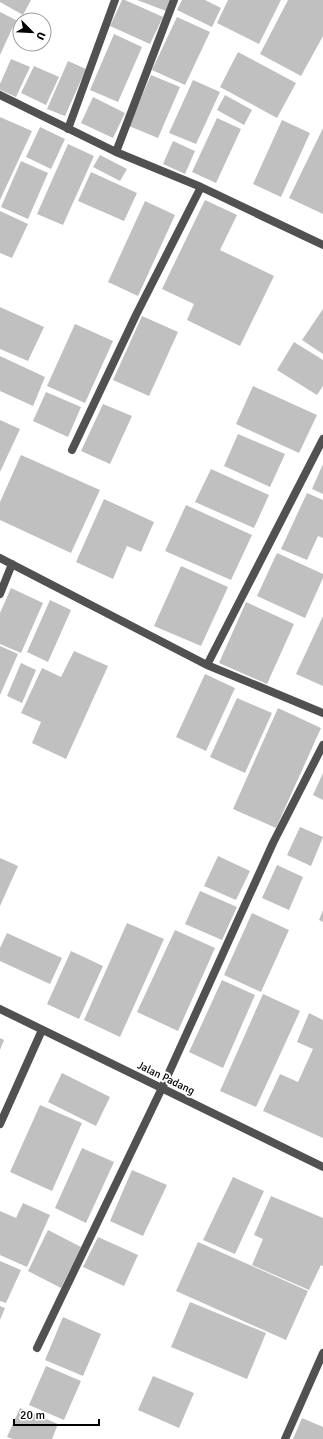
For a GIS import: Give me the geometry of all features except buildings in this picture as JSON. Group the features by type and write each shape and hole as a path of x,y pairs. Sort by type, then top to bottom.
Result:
{"street":[{"path":"68,129 115,0"},
{"path":"116,152 174,0"},
{"path":"0,96 116,152 201,188 323,246"},
{"path":"72,450 136,315 201,188"},
{"path":"207,665 323,439"},
{"path":"0,558 207,665 323,713"},
{"path":"0,594 12,564"},
{"path":"37,1348 162,1088 273,842 323,745"},
{"name":"Jalan Padang","path":"0,1009 323,1167"},
{"path":"0,1124 42,1030"},
{"path":"285,1439 323,1353"}]}
